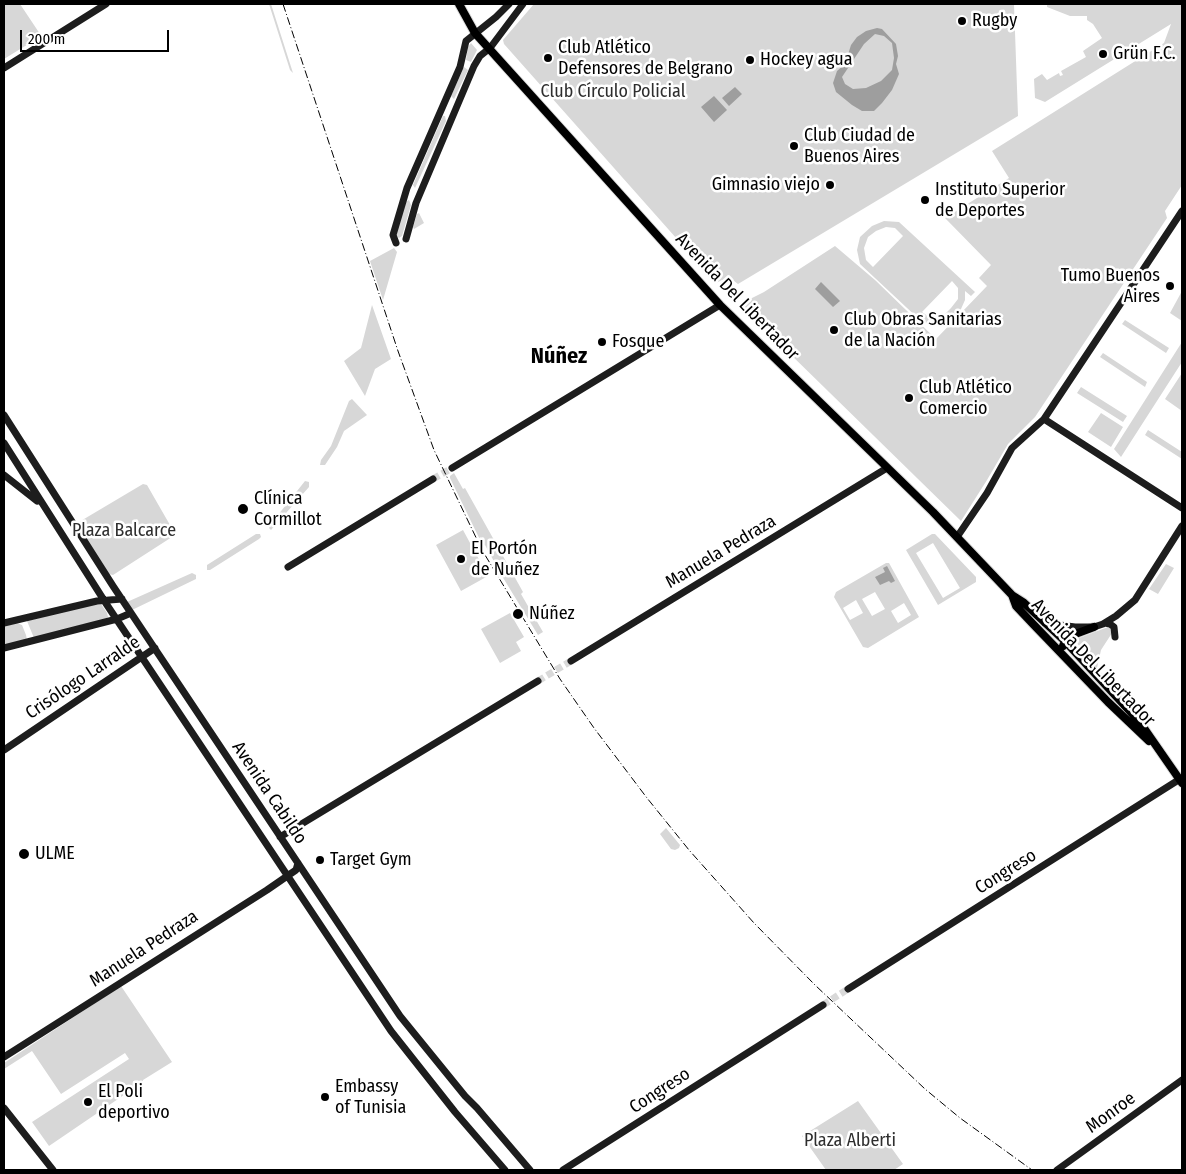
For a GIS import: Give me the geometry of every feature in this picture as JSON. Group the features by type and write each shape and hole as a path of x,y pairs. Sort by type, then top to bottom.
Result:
{"main road":[{"name":"Avenida Del Libertador","path":"459,4 475,33 720,305 957,537 1012,595 1023,602 1065,641 1139,721 1181,781"},
{"name":"Avenida Del Libertador","path":"1012,595 1016,606 1101,695 1158,749"},
{"path":"1061,652 1065,641 1070,636 1094,627"},
{"path":"1101,680 1101,695"}],"street":[{"path":"4,68 106,4"},
{"path":"396,243 393,235 407,188 463,56 466,41 509,4"},
{"path":"406,239 416,203 474,66 523,4"},
{"path":"496,17 504,19 505,26"},
{"path":"463,56 466,65 474,66"},
{"path":"957,537 987,493 1012,448 1044,419 1182,211"},
{"path":"452,468 720,305"},
{"name":"Avenida Cabildo","path":"4,415 38,472 131,613 405,1022 465,1096 530,1170"},
{"path":"1044,419 1182,508"},
{"name":"Avenida Cabildo","path":"4,443 117,620 391,1032 455,1112 505,1170"},
{"name":"Manuela Pedraza","path":"571,661 887,468"},
{"path":"4,475 42,504"},
{"path":"288,567 433,479"},
{"path":"1045,623 1075,627 1094,627 1120,614 1135,600 1182,526"},
{"path":"4,623 104,600 122,599"},
{"path":"4,648 117,620 131,613"},
{"path":"1105,623 1114,627 1116,632 1114,637"},
{"name":"Crisólogo Larralde","path":"4,750 155,648"},
{"path":"280,837 538,681"},
{"name":"Congreso","path":"848,989 1181,781"},
{"name":"Manuela Pedraza","path":"4,1058 287,876 296,870 298,863"},
{"name":"Congreso","path":"563,1170 823,1005"},
{"name":"Monroe","path":"1057,1170 1182,1080"},
{"path":"4,1108 53,1170"}],"green space":[{"path":"4,4 20,4 40,36 4,59"},
{"path":"269,4 271,4 293,73 290,70"},
{"name":"Club Ciudad de Buenos Aires","path":"534,4 1014,4 1018,116 738,284 727,280 716,283 504,44 503,40"},
{"path":"1047,4 1182,4 1182,185 1165,211 1167,218 1035,417 1008,444 961,521 741,306 742,303 764,292 835,246 875,280 936,339 987,286 979,278 991,265 945,218 1009,178 992,151 1164,43 1171,24 1045,102 1035,98 1034,79 1042,74 1047,80 1059,73 1060,76 1063,75 1061,71 1086,57 1083,51 1102,38 1093,24 1087,20 1087,16 1070,16 1047,7"},
{"path":"471,43 477,50 471,62 466,60 468,47"},
{"path":"464,67 468,70 454,99 451,96"},
{"path":"443,116 445,116 446,121 415,188 413,185"},
{"path":"409,200 411,205 402,236 399,238 396,235 405,202"},
{"path":"419,213 424,223 414,229 417,214"},
{"path":"884,221 899,222 975,292 971,296 965,291 965,300 961,309 950,320 936,325 922,322 860,264 857,250 860,237 872,226","holes":["886,227 895,228 903,236 873,267 866,260 864,248 868,237","952,281 958,288 958,299 951,308 943,316 929,317 922,312"]},
{"path":"394,248 397,252 383,300 370,261"},
{"path":"1182,291 1182,321 1170,313"},
{"path":"372,305 391,359 375,369 365,396 344,361 361,348"},
{"path":"1125,320 1169,348 1166,353 1122,324"},
{"path":"1182,342 1182,362 1121,457 1114,449"},
{"path":"1103,353 1147,382 1145,387 1100,357"},
{"path":"1182,373 1182,411 1165,399"},
{"path":"1081,387 1127,416 1123,422 1077,393"},
{"path":"352,399 367,415 344,431 337,447 325,465 320,465 321,460 331,446 349,401"},
{"path":"1101,413 1123,427 1111,447 1088,432"},
{"path":"1148,430 1182,452 1182,459 1145,435"},
{"path":"454,473 463,489 465,488 523,592 521,594 543,632 538,635 485,545 483,546 450,478"},
{"path":"305,481 309,482 309,487 271,530 269,528 270,525"},
{"name":"Plaza Balcarce","path":"143,484 147,485 174,532 172,537 113,575 108,574 78,525 79,522"},
{"name":"El Portón de Nuñez","path":"463,530 488,576 461,591 436,545"},
{"path":"256,534 260,534 261,537 210,570 207,570 207,565"},
{"path":"935,534 976,577 976,582 938,605 906,550","holes":["933,543 960,588 943,598 916,553"]},
{"path":"889,563 919,617 868,648 863,647 834,597 836,592","holes":["875,592 885,609 872,616 862,599","856,600 863,613 850,620 843,608","904,603 911,615 898,623 891,611"]},
{"path":"1166,564 1174,568 1158,594 1149,589"},
{"path":"192,573 196,575 196,579 132,610 127,602"},
{"path":"97,603 101,604 107,613 108,617 106,619 34,638 27,621"},
{"path":"510,613 524,637 516,642 521,651 500,663 481,629"},
{"path":"17,623 22,625 27,640 4,645 4,626"},
{"path":"1110,627 1112,633 1101,650 1097,668 1089,661 1089,657 1074,640"},
{"path":"666,828 680,845 679,848 671,849 660,834"},
{"path":"121,986 172,1062 49,1146 32,1122 129,1059 125,1053 61,1094 32,1051 4,1069 4,1063"},
{"name":"Plaza Alberti","path":"858,1101 903,1164 894,1170 826,1170 802,1136"}],"shaded area":[{"path":"877,28 882,29 896,44 898,56 896,64 899,74 892,90 874,111 862,111 852,105 836,92 833,83 837,71 845,64 851,45 857,37 866,31","holes":["875,34 884,36 892,43 894,58 892,70 881,81 866,88 853,89 845,84 842,77 864,44"]},
{"path":"735,87 742,94 729,106 722,98"},
{"path":"714,96 727,110 714,122 701,107"},
{"path":"821,282 840,301 833,307 815,289"},
{"path":"887,566 895,581 891,583 889,581 880,585 875,577 885,572 883,568"}],"tunnel":[{"path":"433,479 452,468"},
{"path":"538,681 571,661"},
{"path":"823,1005 848,989"}],"railway":[{"path":"283,4 398,351 434,450 482,550 560,679 647,798 689,850 754,923 815,985 925,1089 960,1118 1032,1170"}],"place":[{"name":"Rugby","path":"962,21"},
{"name":"Grün F.C.","path":"1103,54"},
{"name":"Club Atlético Defensores de Belgrano","path":"548,58"},
{"name":"Hockey agua","path":"750,60"},
{"name":"Club Ciudad de Buenos Aires","path":"794,146"},
{"name":"Gimnasio viejo","path":"830,185"},
{"name":"Instituto Superior de Deportes","path":"925,200"},
{"name":"Tumo Buenos Aires","path":"1170,286"},
{"name":"Club Obras Sanitarias de la Nación","path":"834,330"},
{"name":"Fosque","path":"602,342"},
{"name":"Club Atlético Comercio","path":"909,398"},
{"name":"Clínica Cormillot","path":"243,509"},
{"name":"El Portón de Nuñez","path":"461,559"},
{"name":"Núñez","path":"518,614"},
{"name":"ULME","path":"24,854"},
{"name":"Target Gym","path":"320,860"},
{"name":"Embassy of Tunisia","path":"325,1097"},
{"name":"El Poli deportivo","path":"88,1102"}],"district":[{"name":"Núñez","path":"559,357"}],"park label":[{"name":"Club Círculo Policial","path":"613,92"}]}
